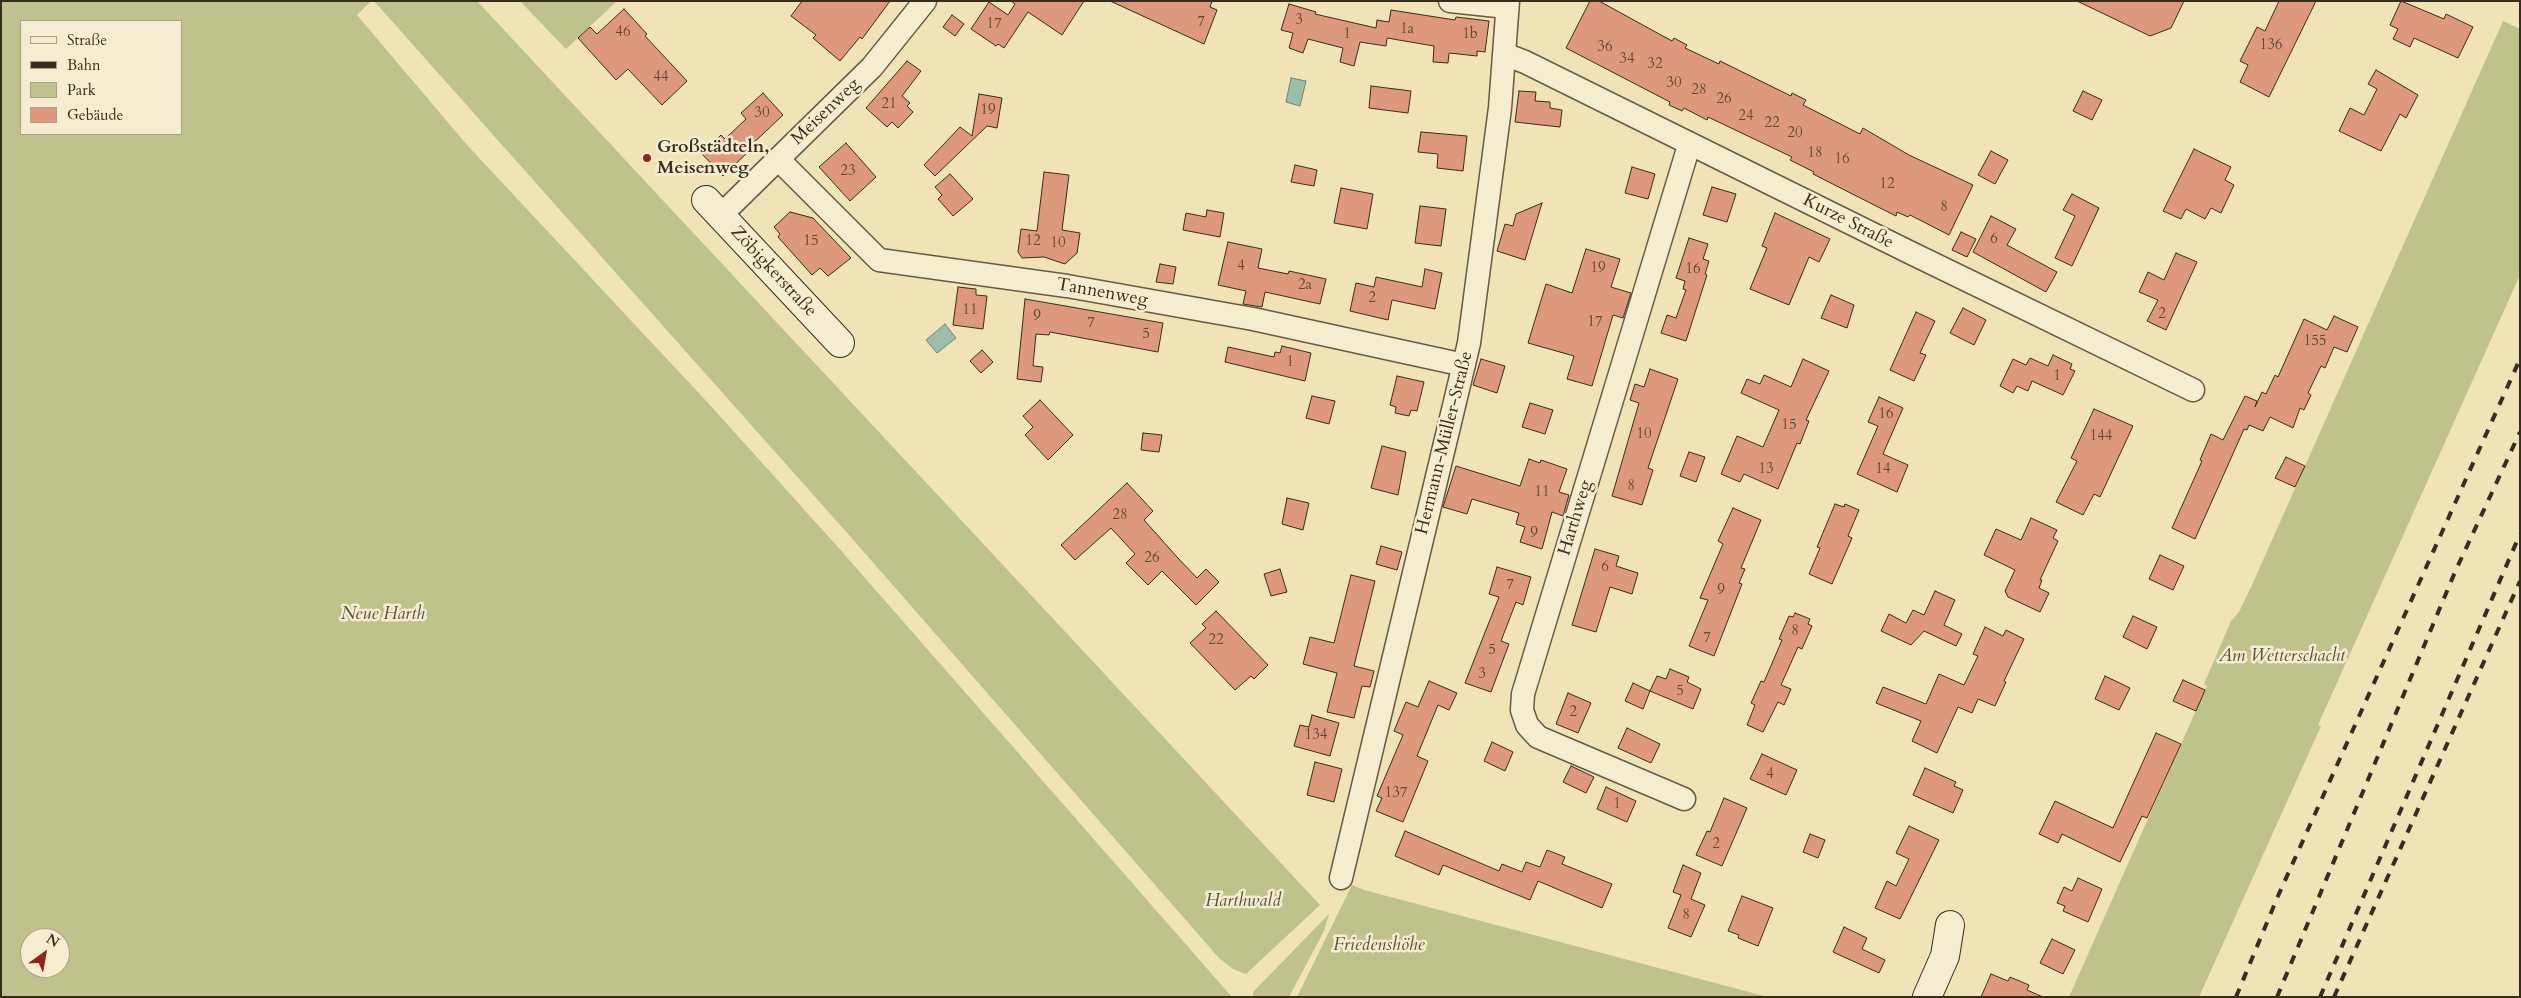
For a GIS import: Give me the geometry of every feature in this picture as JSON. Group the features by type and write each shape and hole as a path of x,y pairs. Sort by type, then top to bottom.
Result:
{"main road":[{"name":"Zöbigkerstraße","path":"713,208 840,343"},
{"path":"1927,997 1945,956 1950,925"}],"street":[{"name":"Meisenweg","path":"713,208 778,159 872,67 925,1"},
{"path":"1450,1 1508,4"},
{"name":"Hermann-Müller-Straße","path":"1341,878 1469,343 1500,108 1508,4"},
{"name":"Kurze Straße","path":"1504,54 1525,62 2192,390"},
{"name":"Harthweg","path":"1684,799 1538,737 1527,725 1522,710 1523,694 1681,171 1691,144"},
{"name":"Tannenweg","path":"778,159 879,260 1066,286 1243,317 1464,365"}],"green space":[{"name":"Neue Harth","path":"1,1 371,1 357,15 467,145 709,404 837,546 1232,997 1,997"},
{"name":"Harthwald","path":"374,1 477,1 1320,905 1246,974 1233,969 1219,958 849,535"},
{"path":"520,1 617,1 566,49"},
{"name":"Am Wetterschacht","path":"2503,21 2520,29 2520,275 2318,725 2321,726 2199,997 2069,997 2207,686 2204,684 2231,621 2239,612 2252,585"},
{"name":"Friedenshöhe","path":"1352,885 1364,890 1768,997 1297,997"},
{"path":"1329,914 1324,931 1289,997 1253,997 1253,992"}],"shaded area":[{"path":"1291,78 1306,81 1300,106 1286,102"},
{"path":"945,324 956,338 937,353 926,340"}],"building":[{"path":"802,1 890,1 862,39 860,37 840,61 813,38 816,35 791,16"},
{"path":"1011,1 1084,1 1062,35 1028,12 1004,48 998,44 996,46 971,29 989,2 1008,15 1015,4"},
{"path":"1110,1 1212,1 1210,7 1217,10 1204,44"},
{"path":"1590,1 1599,1 1672,41 1674,38 1687,45 1685,48 1719,64 1720,61 1791,96 1792,93 1806,100 1803,105 1860,134 1863,128 1909,155 1973,185 1949,235 1910,215 1908,217 1897,212 1896,216 1813,174 1814,172 1790,160 1792,157 1708,117 1707,120 1684,108 1682,111 1669,105 1670,102 1566,48"},
{"path":"2077,1 2184,1 2171,28 2150,36"},
{"path":"2279,1 2316,1 2269,97 2240,82 2248,65 2240,61 2257,27 2265,31"},
{"path":"2401,1 2444,19 2446,14 2473,27 2458,58 2414,38 2410,47 2393,39 2398,29 2390,25"},
{"path":"1289,4 1316,12 1315,14 1376,28 1377,20 1389,22 1391,10 1455,20 1456,17 1489,21 1485,52 1477,51 1477,56 1449,53 1448,63 1433,62 1434,46 1387,38 1386,46 1360,42 1354,66 1340,62 1343,48 1308,39 1303,53 1289,48 1293,33 1281,30"},
{"path":"624,9 647,34 645,36 687,81 662,105 628,69 616,80 578,38 590,27 597,34"},
{"path":"952,15 964,24 955,36 943,27"},
{"path":"907,61 921,71 902,96 910,103 907,106 913,112 898,128 892,122 887,127 866,108"},
{"path":"2376,70 2418,95 2406,118 2400,114 2381,151 2339,131 2350,108 2364,115 2377,89 2368,84"},
{"path":"1371,86 1411,91 1408,113 1369,108"},
{"path":"1519,91 1536,92 1535,101 1550,102 1550,108 1562,110 1560,127 1515,122"},
{"path":"2083,91 2102,100 2092,120 2073,111"},
{"path":"763,93 783,115 746,150 748,152 723,176 702,154 721,135 725,139 746,119 741,113"},
{"path":"979,94 1002,98 997,128 987,126 935,176 924,165 960,127 972,136"},
{"path":"1421,132 1467,136 1463,171 1437,168 1438,154 1418,152"},
{"path":"846,143 876,177 850,201 819,167"},
{"path":"2194,149 2231,167 2225,180 2234,185 2221,213 2211,208 2205,219 2186,209 2181,219 2163,211"},
{"path":"1991,151 2008,160 1995,184 1978,175"},
{"path":"1295,165 1317,170 1314,186 1291,182"},
{"path":"1632,167 1655,174 1648,199 1625,193"},
{"path":"1044,172 1069,175 1062,230 1080,233 1077,253 1065,264 1044,257 1022,258 1018,252 1021,229 1037,231"},
{"path":"950,174 973,199 953,216 938,199 942,195 935,187"},
{"path":"1712,187 1736,194 1727,222 1703,215"},
{"path":"1341,188 1373,194 1367,229 1334,223"},
{"path":"2072,194 2099,208 2072,266 2055,258 2075,216 2063,210"},
{"path":"1542,203 1525,260 1497,251 1505,224 1513,226 1516,214"},
{"path":"1420,206 1446,209 1441,246 1415,243"},
{"path":"1207,210 1224,213 1220,237 1183,230 1186,213 1206,217"},
{"path":"790,212 813,218 851,258 828,276 820,268 812,275 778,237 780,234 774,227"},
{"path":"1775,213 1830,239 1819,262 1809,257 1789,305 1750,289 1767,248 1762,246"},
{"path":"1991,216 2016,229 2007,245 2057,272 2046,292 1973,252"},
{"path":"1961,232 1976,239 1967,257 1952,250"},
{"path":"1689,238 1708,244 1703,259 1709,261 1705,274 1707,275 1686,341 1661,333 1667,315 1676,318 1686,290 1683,289 1685,281 1676,278"},
{"path":"1228,242 1262,249 1258,268 1288,274 1289,271 1326,279 1320,304 1265,292 1262,307 1243,304 1246,291 1218,285"},
{"path":"1586,249 1620,259 1611,287 1631,293 1623,318 1613,315 1592,386 1567,379 1574,356 1528,343 1546,284 1572,293"},
{"path":"2176,253 2197,262 2166,330 2147,321 2158,300 2139,292 2148,272 2164,280"},
{"path":"1160,264 1176,267 1173,284 1156,282"},
{"path":"1425,269 1442,273 1435,309 1392,300 1388,320 1350,311 1356,283 1374,287 1376,277 1422,287"},
{"path":"958,287 976,289 976,295 987,296 983,329 953,325"},
{"path":"1831,295 1854,305 1847,328 1821,318"},
{"path":"1025,299 1163,323 1158,352 1050,332 1049,335 1036,334 1033,366 1043,367 1041,382 1017,379"},
{"path":"1963,308 1986,320 1974,345 1950,333"},
{"path":"1916,312 1935,321 1920,353 1926,355 1914,381 1890,370"},
{"path":"2334,316 2358,327 2347,352 2334,347 2325,368 2321,366 2308,393 2311,395 2304,410 2300,408 2293,428 2270,417 2263,431 2249,425 2247,430 2244,429 2195,539 2172,528 2202,461 2200,460 2211,434 2223,440 2245,396 2257,401 2255,407 2262,392 2266,394 2275,375 2278,377 2304,319 2327,330"},
{"path":"1282,346 1311,353 1305,381 1225,362 1228,347 1274,357 1275,352 1280,353"},
{"path":"982,350 993,362 981,373 970,361"},
{"path":"2053,355 2072,364 2070,369 2075,371 2063,395 2032,381 2028,391 2017,386 2013,393 2000,386 2013,359 2026,365 2030,358 2048,366"},
{"path":"1481,359 1505,366 1497,393 1473,385"},
{"path":"1803,359 1829,371 1806,420 1809,421 1800,444 1797,443 1778,489 1744,474 1740,482 1721,474 1737,436 1763,447 1779,410 1741,393 1747,379 1760,384 1764,375 1791,387"},
{"path":"1650,369 1678,379 1648,468 1653,470 1642,505 1612,496 1639,403 1630,400 1635,384 1644,387"},
{"path":"1397,376 1424,382 1417,411 1411,410 1409,416 1395,413 1396,407 1390,405"},
{"path":"1312,396 1335,401 1329,424 1306,418"},
{"path":"1879,397 1903,408 1883,454 1908,465 1897,492 1857,474 1878,426 1868,422"},
{"path":"1040,400 1073,435 1048,460 1025,435 1033,427 1023,416"},
{"path":"1530,403 1553,410 1545,434 1522,427"},
{"path":"2094,409 2133,426 2100,497 2094,494 2083,515 2056,502 2077,461 2071,458"},
{"path":"1143,433 1162,435 1159,452 1141,450"},
{"path":"1382,446 1406,452 1398,495 1371,488"},
{"path":"1689,452 1705,457 1696,482 1680,476"},
{"path":"2286,457 2305,466 2295,487 2275,478"},
{"path":"1529,459 1540,463 1541,460 1567,469 1559,492 1569,495 1563,516 1552,512 1542,549 1520,542 1525,527 1516,524 1519,513 1472,499 1467,514 1443,507 1456,466 1520,486"},
{"path":"1127,483 1153,511 1144,520 1177,557 1197,578 1206,569 1219,582 1196,605 1162,571 1148,585 1126,563 1135,554 1111,528 1075,560 1061,545"},
{"path":"1287,498 1309,503 1303,530 1282,524"},
{"path":"1835,504 1844,507 1845,504 1859,510 1848,536 1852,538 1832,584 1809,574 1820,548 1817,547"},
{"path":"1733,508 1761,520 1741,568 1745,569 1739,583 1742,584 1714,656 1689,646 1708,600 1700,598 1723,544 1718,541"},
{"path":"2031,518 2057,530 2053,538 2058,541 2040,580 2042,580 2039,588 2049,593 2040,612 2008,597 2005,591 2015,570 1984,555 1996,529 2021,540"},
{"path":"1381,546 1402,552 1397,570 1376,564"},
{"path":"1595,549 1619,556 1616,566 1638,573 1632,594 1610,587 1596,632 1572,625"},
{"path":"2160,555 2184,566 2173,590 2149,579"},
{"path":"1497,567 1531,577 1523,605 1516,602 1501,641 1509,644 1491,692 1465,683 1499,597 1489,594"},
{"path":"1280,569 1287,592 1271,596 1264,574"},
{"path":"1351,575 1375,581 1354,666 1374,671 1370,687 1362,686 1354,718 1327,712 1337,673 1303,664 1310,637 1334,643"},
{"path":"1935,591 1955,600 1944,625 1962,634 1956,646 1924,631 1911,645 1881,631 1889,614 1906,623 1913,610 1924,615"},
{"path":"1216,611 1268,665 1254,679 1251,676 1235,690 1190,643 1206,628 1202,624"},
{"path":"1795,613 1810,619 1808,624 1812,626 1802,649 1798,647 1781,685 1791,689 1784,705 1778,702 1763,732 1747,725 1755,705 1751,703 1761,681 1764,682 1782,640 1779,639 1789,616 1793,617"},
{"path":"2133,616 2157,627 2147,649 2123,637"},
{"path":"1985,627 2003,636 2006,630 2024,639 2004,681 2006,682 1995,706 1978,699 1972,713 1958,707 1937,753 1912,741 1921,721 1876,703 1883,687 1926,704 1939,674 1964,685 1978,656 1973,654"},
{"path":"1670,669 1689,677 1687,682 1701,689 1693,709 1650,691 1657,676 1666,679"},
{"path":"2105,676 2130,688 2119,710 2095,699"},
{"path":"2183,680 2205,690 2196,711 2173,701"},
{"path":"1429,681 1457,693 1449,710 1438,705 1417,756 1428,761 1403,822 1376,811 1382,798 1377,796 1403,735 1394,731 1406,702 1418,707"},
{"path":"1633,683 1650,691 1643,709 1625,701"},
{"path":"1568,693 1591,703 1578,733 1556,724"},
{"path":"1312,715 1339,723 1330,756 1294,746 1300,725 1309,727"},
{"path":"1627,728 1660,744 1651,763 1618,748"},
{"path":"2156,733 2181,744 2147,818 2142,816 2120,862 2062,834 2058,843 2039,834 2055,801 2113,828"},
{"path":"1492,742 1513,752 1505,771 1484,761"},
{"path":"1762,754 1797,770 1786,795 1750,779"},
{"path":"1315,762 1342,769 1334,802 1307,795"},
{"path":"1571,766 1594,777 1586,793 1563,782"},
{"path":"1925,768 1956,782 1954,786 1963,790 1953,813 1913,795"},
{"path":"1606,787 1636,801 1627,822 1597,809"},
{"path":"1724,798 1747,808 1722,866 1696,855 1707,831 1710,832"},
{"path":"1909,826 1939,840 1900,919 1875,908 1887,881 1896,886 1909,859 1896,853"},
{"path":"1405,831 1499,871 1502,864 1522,872 1526,862 1540,867 1547,850 1565,857 1562,864 1612,884 1602,908 1538,881 1530,900 1443,865 1439,875 1395,856"},
{"path":"1810,834 1825,840 1818,858 1803,852"},
{"path":"1683,865 1701,873 1691,899 1705,905 1691,937 1668,928 1681,895 1673,892"},
{"path":"2078,878 2102,889 2088,922 2063,911 2065,906 2057,903 2064,887 2072,891"},
{"path":"1742,896 1773,908 1758,946 1738,938 1739,935 1728,931"},
{"path":"1844,927 1867,938 1862,949 1885,960 1879,973 1833,952"},
{"path":"2052,939 2075,950 2063,974 2040,963"},
{"path":"1991,974 2008,981 2010,977 2029,985 2027,990 2043,997 1981,997"}],"railway":[{"path":"2236,997 2278,896 2520,359"},
{"path":"2277,997 2455,572 2520,432"},
{"path":"2320,997 2520,534"},
{"path":"2334,997 2520,581"}],"place":[{"name":"Großstädteln, Meisenweg","path":"647,158"}]}
